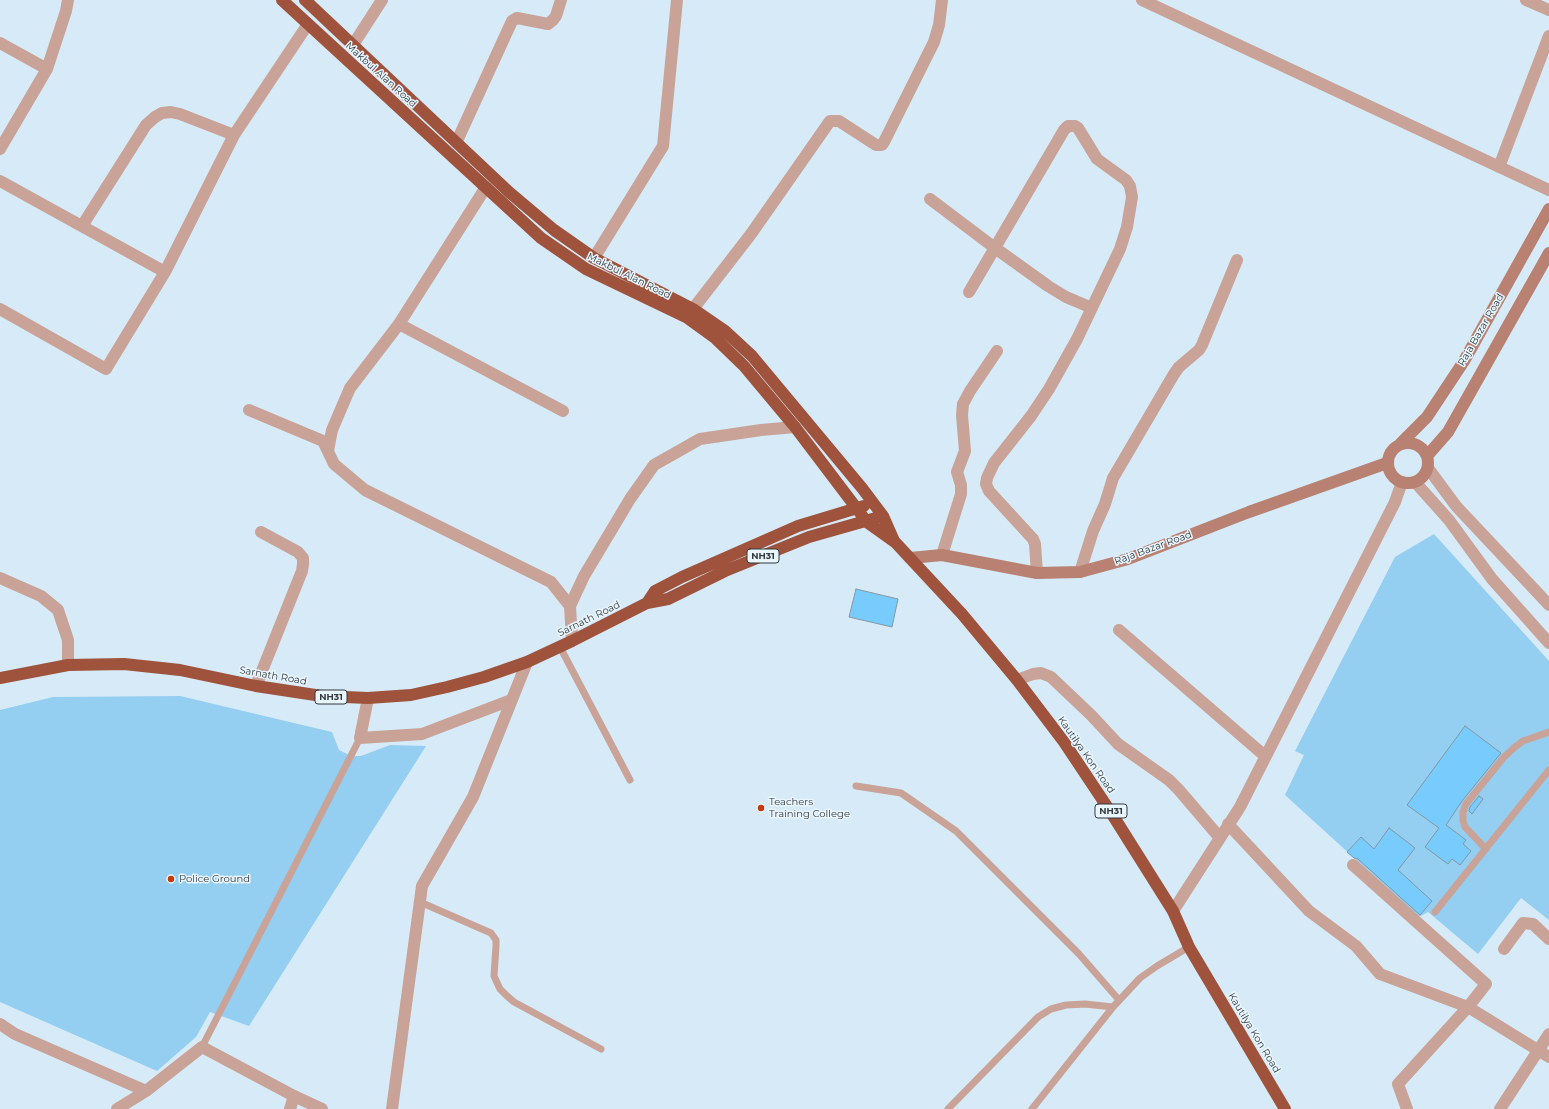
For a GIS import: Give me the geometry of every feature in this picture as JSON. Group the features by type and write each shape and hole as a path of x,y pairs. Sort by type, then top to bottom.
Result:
{"highway":[{"name":"Makbul Alan Road","path":"282,0 541,238 586,269 686,318 715,338 744,366 795,427 858,508"},
{"name":"Makbul Alan Road","path":"305,0 457,141 509,192 554,230 594,258 693,309 725,331 752,356 874,503"},
{"name":"Sarnath Road","path":"647,604 655,591 682,577 798,526 874,503"},
{"name":"Kautilya Kon Road","path":"874,503 883,516 895,542"},
{"name":"Kautilya Kon Road","path":"858,508 867,522 895,542 962,614 1017,680 1073,755 1173,911 1189,947 1286,1109"},
{"name":"Sarnath Road","path":"0,678 68,665 124,664 180,670 256,686 322,696 368,698 411,695 484,677 527,662 647,604 668,599 725,571 809,537 867,522 883,516"}],"street":[{"path":"0,149 47,69 66,11 68,0"},
{"path":"353,45 382,0"},
{"path":"457,141 512,21 518,18 548,24 553,20 561,0"},
{"path":"594,258 663,146 677,0"},
{"path":"693,309 751,234 830,121 839,121 876,145 882,145 934,42 939,25 942,0"},
{"path":"1142,0 1549,190"},
{"path":"1526,0 1549,10"},
{"path":"0,309 106,369 165,272 234,135 308,24"},
{"path":"1499,167 1549,36"},
{"path":"0,43 47,69"},
{"path":"82,226 146,125 155,117 162,113 171,112 180,114 234,135"},
{"path":"969,292 1064,130 1068,126 1076,126 1097,159 1126,180 1132,192 1127,227 1120,249 1077,339 1049,389 1031,416 994,462 987,478 986,484 989,491 1033,539 1035,544 1037,573"},
{"path":"0,181 165,272"},
{"path":"328,451 332,430 350,388 399,324 486,188"},
{"path":"930,199 1048,286 1066,297 1092,308"},
{"name":"Raja Bazar Road","path":"1401,443 1427,418 1457,372 1549,209"},
{"path":"1427,456 1448,432 1549,253"},
{"path":"1080,572 1093,530 1105,504 1113,478 1174,374 1179,367 1199,350 1237,260"},
{"path":"399,324 563,412"},
{"path":"942,555 961,494 961,485 957,472 965,451 962,415 963,404 970,391 997,352"},
{"path":"249,410 323,442 334,464 365,490 551,582 570,606"},
{"path":"572,641 570,606 591,564 630,499 654,465 700,439 761,430 795,427"},
{"path":"1428,468 1420,479 1415,482 1402,482 1392,475 1387,463 1388,457 1391,451 1401,443 1407,442 1419,446 1427,456 1428,468 1456,506 1549,605"},
{"name":"Raja Bazar Road","path":"910,558 942,555 1037,573 1080,572 1128,559 1249,512 1387,463"},
{"path":"1173,911 1240,807 1394,502 1402,482"},
{"path":"1415,482 1449,520 1492,579 1549,643"},
{"path":"256,686 302,571 303,564 303,558 298,552 261,532"},
{"path":"0,578 41,596 58,610 68,640 68,665"},
{"path":"1119,630 1266,756"},
{"path":"392,1109 422,886 473,797 527,662"},
{"path":"1017,680 1041,673 1051,677 1091,715 1118,744 1168,780 1179,790 1220,838"},
{"path":"368,698 360,738 422,734 511,700"},
{"path":"1228,824 1309,911 1356,946 1380,974 1468,1007 1544,1054"},
{"path":"1353,865 1486,984 1468,1007 1398,1084 1407,1109"},
{"path":"1504,949 1523,923 1533,924 1549,938"},
{"path":"0,1024 15,1034 146,1091"},
{"path":"1504,1107 1544,1054 1549,1034"},
{"path":"117,1109 146,1091 202,1047 294,1096 322,1109"},
{"path":"290,1109 294,1096"}],"lane":[{"path":"560,647 630,780"},
{"path":"1486,849 1466,827 1463,821 1463,812 1466,804 1504,757 1515,746 1523,741 1549,732"},
{"path":"202,1047 360,738"},
{"path":"1435,912 1549,770"},
{"path":"856,786 901,793 956,831 1079,954 1119,1000"},
{"path":"420,902 491,934 496,940 494,976 496,983 503,992 514,1002 601,1049"},
{"path":"1032,1109 1113,1006 1140,978 1189,947"},
{"path":"948,1109 1038,1017 1051,1010 1066,1005 1085,1004 1113,1006"}],"shaded area":[{"path":"1434,534 1549,661 1549,920 1521,898 1478,954 1428,912 1419,917 1285,795 1304,755 1295,751 1395,557"},
{"name":"Police Ground","path":"180,696 332,732 339,750 351,756 361,756 390,745 426,746 249,1026 210,1012 196,1037 157,1071 0,1002 0,710 53,697"}],"building":[{"path":"856,589 898,599 892,627 849,617"},
{"path":"1465,726 1501,753 1462,801 1446,825 1466,840 1463,844 1471,851 1460,865 1452,859 1448,864 1425,847 1439,828 1407,805"},
{"path":"1479,796 1483,799 1472,814 1469,811 1470,807"},
{"path":"1389,828 1415,848 1398,870 1432,901 1420,915 1358,859 1354,858 1347,852 1361,837 1374,849"}],"place":[{"name":"Teachers Training College","path":"761,808"},
{"name":"Police Ground","path":"171,879"}]}
